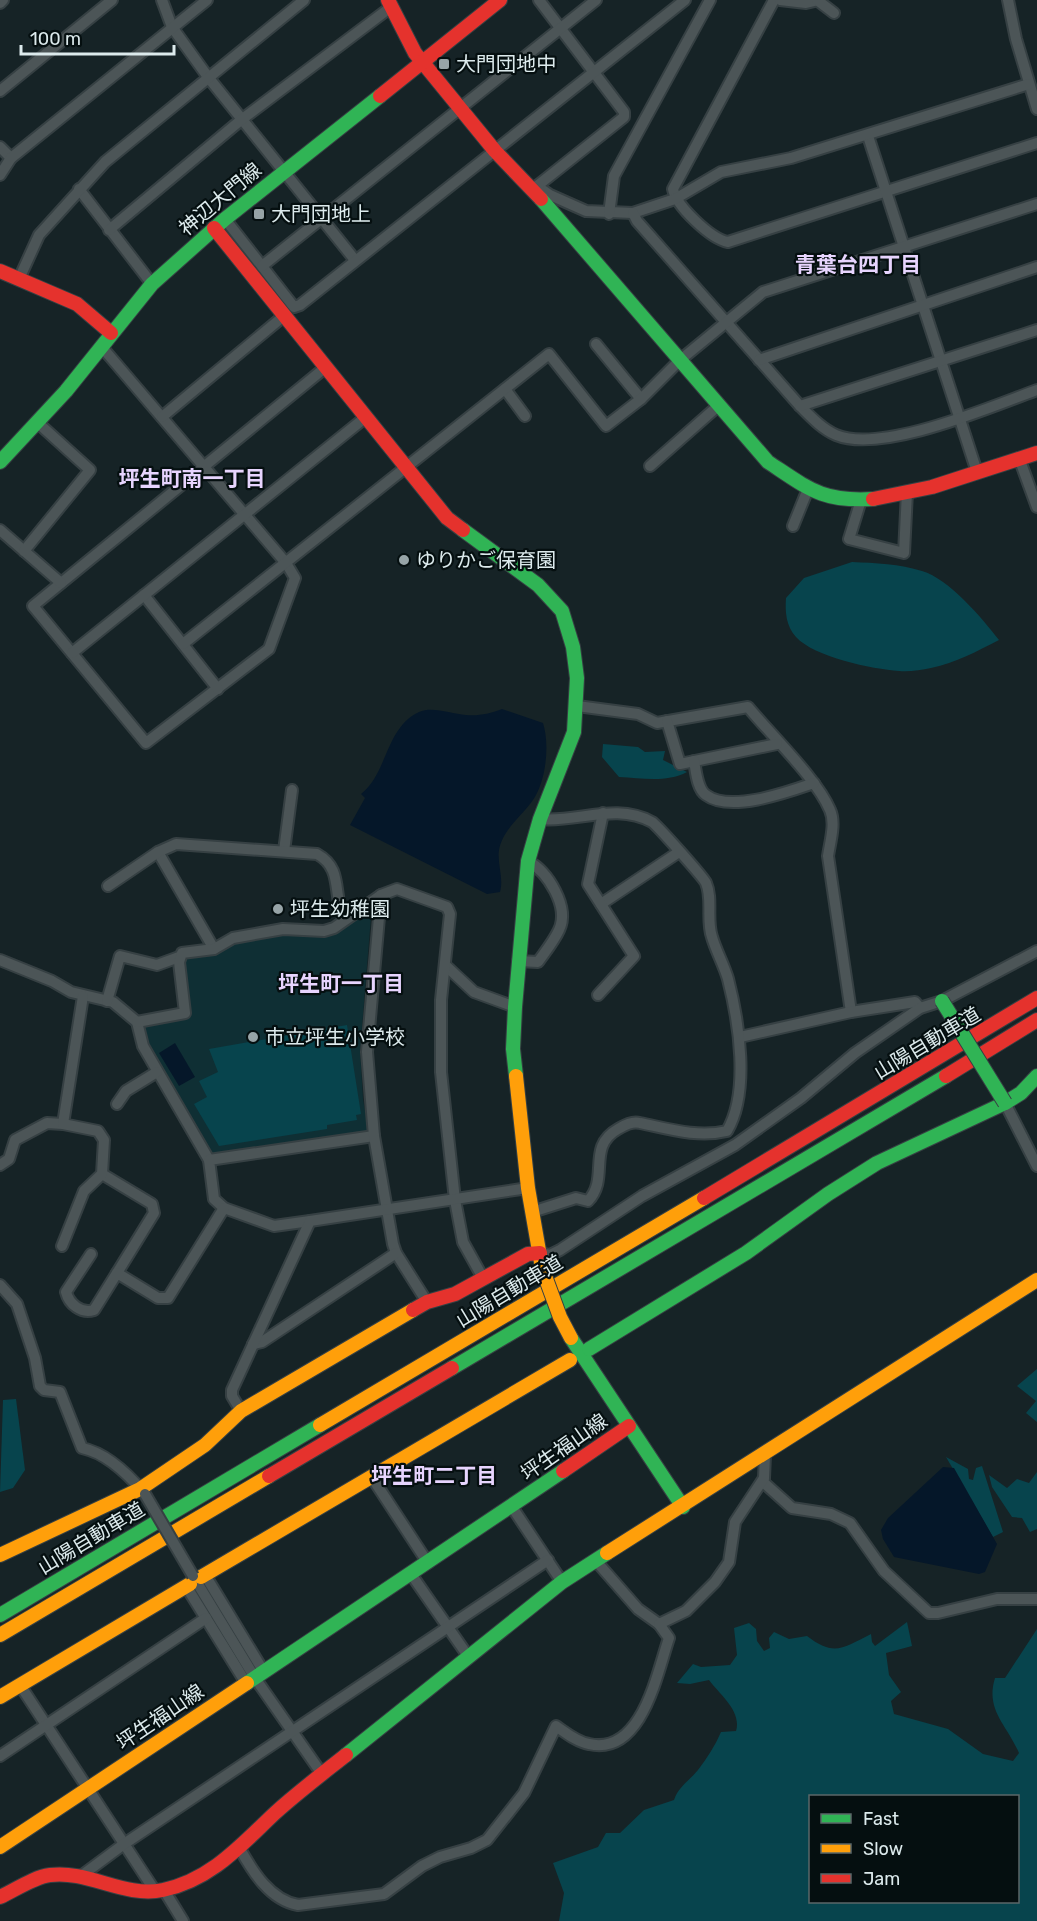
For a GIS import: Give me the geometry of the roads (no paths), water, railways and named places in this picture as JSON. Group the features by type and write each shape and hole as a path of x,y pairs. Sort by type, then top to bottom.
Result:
{"main road":[{"name":"神辺大門線","path":"0,462 37,422 152,284 219,223 500,0"},
{"path":"389,3 423,62 495,151 515,169 768,462 808,489 829,498 861,500 907,492 1037,453"},
{"path":"219,223 285,315 447,518 538,585 562,611 573,647 578,678 577,706 574,732 540,819 528,861 518,961 513,1049 528,1188 542,1268 560,1317 571,1338 629,1426"},
{"path":"0,271 77,304 111,333"},
{"name":"山陽自動車道","path":"0,1615 900,1082 1037,998"},
{"path":"942,1001 1005,1103"},
{"name":"山陽自動車道","path":"0,1635 1037,1020"},
{"path":"589,1349 746,1253 828,1194 877,1163 1005,1103 1021,1093 1037,1076"},
{"path":"0,1555 143,1491 205,1445 241,1411 427,1302 455,1294 528,1254 540,1253"},
{"path":"0,1897 48,1875 81,1876 120,1888 159,1891 203,1875 240,1850 275,1813 562,1581 765,1455 1036,1279"},
{"path":"0,1697 570,1360"},
{"name":"坪生福山線","path":"0,1847 512,1507 629,1426 683,1507"}],"street":[{"path":"0,92 101,4 112,0"},
{"path":"162,0 172,27 208,77 355,260"},
{"path":"0,175 11,158 207,0"},
{"path":"19,279 39,235 105,162 304,0"},
{"path":"537,186 624,117 624,112 596,71 539,0"},
{"path":"262,266 596,0"},
{"path":"219,223 262,266 294,307 300,306 685,0"},
{"path":"609,214 614,176 710,0"},
{"path":"774,0 673,189 675,199 719,240 728,242 1037,143"},
{"path":"780,0 806,3 818,0 834,13"},
{"path":"1008,0 1016,39 1037,109"},
{"path":"109,230 241,120 389,3"},
{"path":"515,169 537,186 568,204 586,211 609,214 633,213 675,199 720,172 791,158 868,136 1029,84"},
{"path":"868,136 977,472"},
{"path":"0,147 11,158"},
{"path":"79,189 152,284"},
{"path":"183,644 549,354 606,426 641,399 679,361 763,292 904,249 1037,204"},
{"path":"633,213 637,222 800,406 816,422 836,435 855,440 893,438 1037,390"},
{"path":"759,360 1037,267"},
{"path":"162,417 285,315"},
{"path":"800,406 1037,330"},
{"path":"596,344 641,399"},
{"path":"101,346 162,417 204,467 286,563 295,578 269,650 146,743 33,606 204,467 326,367"},
{"path":"505,389 525,416"},
{"path":"650,465 718,406"},
{"path":"72,653 366,417"},
{"path":"24,551 90,470 37,422"},
{"path":"1019,458 1037,507"},
{"path":"793,526 808,489"},
{"path":"861,500 849,539 904,553 907,492"},
{"path":"0,530 61,583"},
{"path":"144,595 218,689"},
{"path":"577,706 638,714 657,723 748,707 777,744 814,783 831,811 832,833 828,856 851,1012"},
{"path":"667,721 680,764 777,744"},
{"path":"694,761 699,784 705,795 718,801 730,802 774,796 814,783"},
{"path":"284,851 292,790"},
{"path":"598,995 634,956 588,884 603,813"},
{"path":"540,819 551,820 603,813 631,814 653,822 705,880 708,888 711,937 728,979 740,1037 739,1089 727,1131"},
{"path":"108,886 158,852 176,844 317,854 328,860 334,870 339,908 344,919"},
{"path":"158,852 214,949"},
{"path":"601,903 679,852"},
{"path":"518,961 538,962 560,928 559,896 542,872 528,861"},
{"path":"107,1001 120,956 157,965 179,957 182,953 214,949 233,939 283,929 324,931 334,928 381,895 397,889 447,907 450,914 441,1000 441,1072 455,1200 463,1242 483,1278"},
{"path":"381,895 367,1052 374,1136 396,1253 427,1302"},
{"path":"540,1253 550,1255 560,1250 642,1196 735,1144 801,1098 855,1053 920,1008 942,1001 1037,951"},
{"path":"137,1022 185,1013 179,957"},
{"path":"0,960 82,996 113,1002 137,1022 143,1046 210,1160 214,1199 224,1208 274,1226 528,1188"},
{"path":"445,965 474,992 515,1007"},
{"path":"63,1124 82,996"},
{"path":"740,1037 851,1012 915,1002 920,1008"},
{"path":"117,1104 126,1091 157,1072"},
{"path":"1005,1103 1037,1166"},
{"path":"532,1212 576,1198 588,1201 597,1190 601,1147 607,1135 624,1126 634,1122 691,1134 714,1134 727,1131"},
{"path":"0,1166 9,1159 15,1140 47,1123 98,1131 102,1135 104,1140 102,1174 84,1191 62,1246"},
{"path":"727,1131 735,1144"},
{"path":"210,1160 374,1136"},
{"path":"91,1254 66,1292 69,1301 81,1309 93,1310 154,1213 152,1204 102,1174"},
{"path":"117,1273 158,1298 168,1298 224,1208"},
{"path":"241,1411 232,1396 232,1390 310,1221"},
{"path":"253,1344 262,1342 396,1253"},
{"path":"0,1284 17,1304 35,1358 40,1386 44,1390 60,1392 82,1448 91,1450 119,1468 143,1491 255,1678 322,1774"},
{"path":"765,1455 763,1482 792,1508 831,1514 850,1522 884,1571 929,1612 938,1613 997,1599 1037,1599"},
{"path":"371,1476 428,1563"},
{"path":"659,1624 686,1611 715,1582 729,1562 735,1522 764,1478"},
{"path":"512,1507 562,1581"},
{"path":"81,1876 124,1844 548,1560"},
{"path":"240,1850 262,1884 289,1903 298,1905 384,1894 422,1866 487,1840 524,1793 556,1726 591,1745 606,1744 624,1737 633,1730 651,1693 669,1638 659,1624 638,1609 596,1561"},
{"path":"411,1574 468,1656"},
{"path":"195,1580 206,1618 255,1678"},
{"path":"0,1756 206,1618"},
{"path":"20,1685 124,1844 183,1921"}],"place":[{"name":"大門団地中","path":"444,64"},
{"name":"大門団地上","path":"259,214"},
{"name":"ゆりかご保育園","path":"404,560"},
{"name":"坪生幼稚園","path":"278,909"},
{"name":"市立坪生小学校","path":"253,1037"}],"district":[{"name":"青葉台四丁目","path":"858,265"},
{"name":"坪生町南一丁目","path":"192,479"},
{"name":"坪生町一丁目","path":"341,984"},
{"name":"坪生町二丁目","path":"434,1476"}]}
